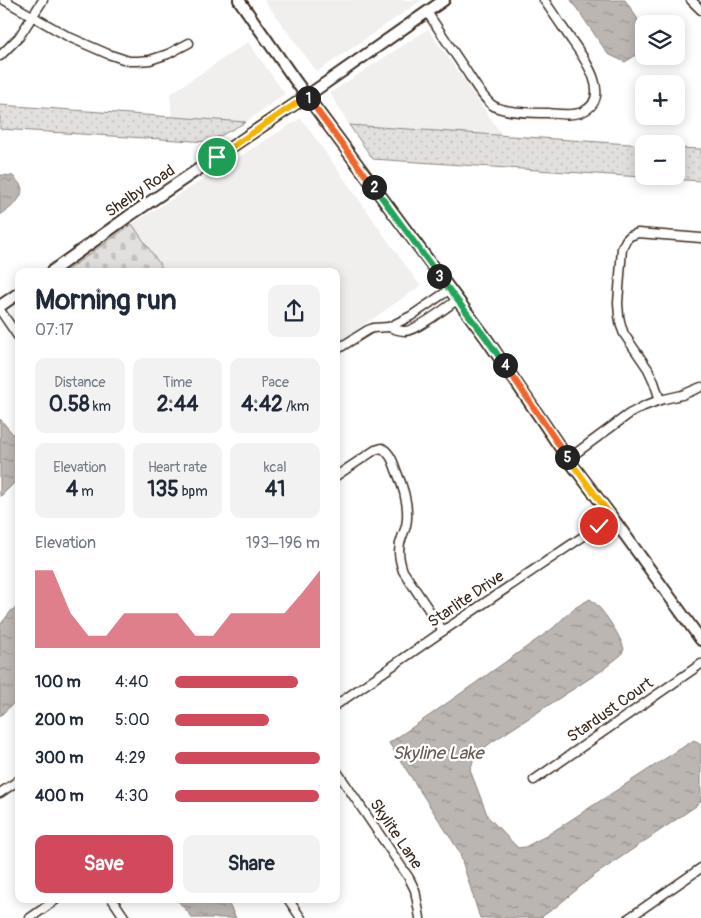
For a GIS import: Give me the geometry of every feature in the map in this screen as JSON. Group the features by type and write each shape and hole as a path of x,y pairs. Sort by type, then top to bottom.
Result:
{"street":[{"path":"4,0 69,37 108,54 130,61 150,60 168,54 189,43"},
{"path":"0,56 19,37 43,0"},
{"path":"239,0 307,96 486,338 568,459 701,640"},
{"name":"Shelby Road","path":"58,268 129,216 307,96 444,0"},
{"path":"427,12 477,87 495,107 504,110 538,113 577,114 589,108 594,102 594,78 584,58 544,0"},
{"path":"691,0 701,10"},
{"path":"660,400 648,369 620,326 618,303 622,248 630,236 638,233 701,238"},
{"path":"340,348 368,330 390,327 411,316 449,290"},
{"path":"0,306 15,296"},
{"path":"390,327 408,331 457,300"},
{"path":"0,310 15,332"},
{"path":"568,459 629,414 660,400 682,395 701,387"},
{"path":"340,473 375,450 382,448 391,458 406,499 407,518 406,528 399,545 398,555 400,562 403,571 443,630"},
{"name":"Starlite Drive","path":"340,701 612,517"},
{"name":"Stardust Court","path":"534,780 701,664"},
{"name":"Skylite Lane","path":"340,776 409,878 415,890 420,918"},
{"path":"0,793 15,783"},
{"path":"629,918 701,868"},
{"path":"30,918 51,903"},
{"path":"115,903 125,918"},
{"path":"291,903 301,918"}],"shaded area":[{"path":"264,0 422,0 317,72"},
{"path":"428,29 503,136 349,125 330,93"},
{"path":"248,42 285,94 246,122 172,122 170,94"},
{"path":"301,118 418,283 422,285 340,341 340,268 162,268 132,224"}],"green space":[{"path":"0,105 246,122 209,142 0,129"},
{"path":"349,125 635,144 635,177 373,159"},
{"path":"685,148 701,149 701,181 685,180"},
{"path":"132,224 162,268 70,268"}],"water":[{"path":"571,0 625,0 635,15 635,56 625,62 608,54"},
{"path":"0,175 13,176 22,190 19,199 0,215"},
{"path":"0,419 15,436 15,482 0,497"},
{"name":"Skyline Lake","path":"590,599 600,608 610,622 619,636 624,649 621,655 601,671 476,754 470,770 488,817 518,848 525,847 546,836 694,740 701,745 701,801 592,877 540,918 480,918 459,851 389,743 552,629 573,609"},
{"path":"15,609 15,702 0,716 0,625"},
{"path":"180,903 228,903 236,918 191,918"}],"route":[{"path":"217,157 307,96 486,338 568,459 612,517 599,526"}]}
